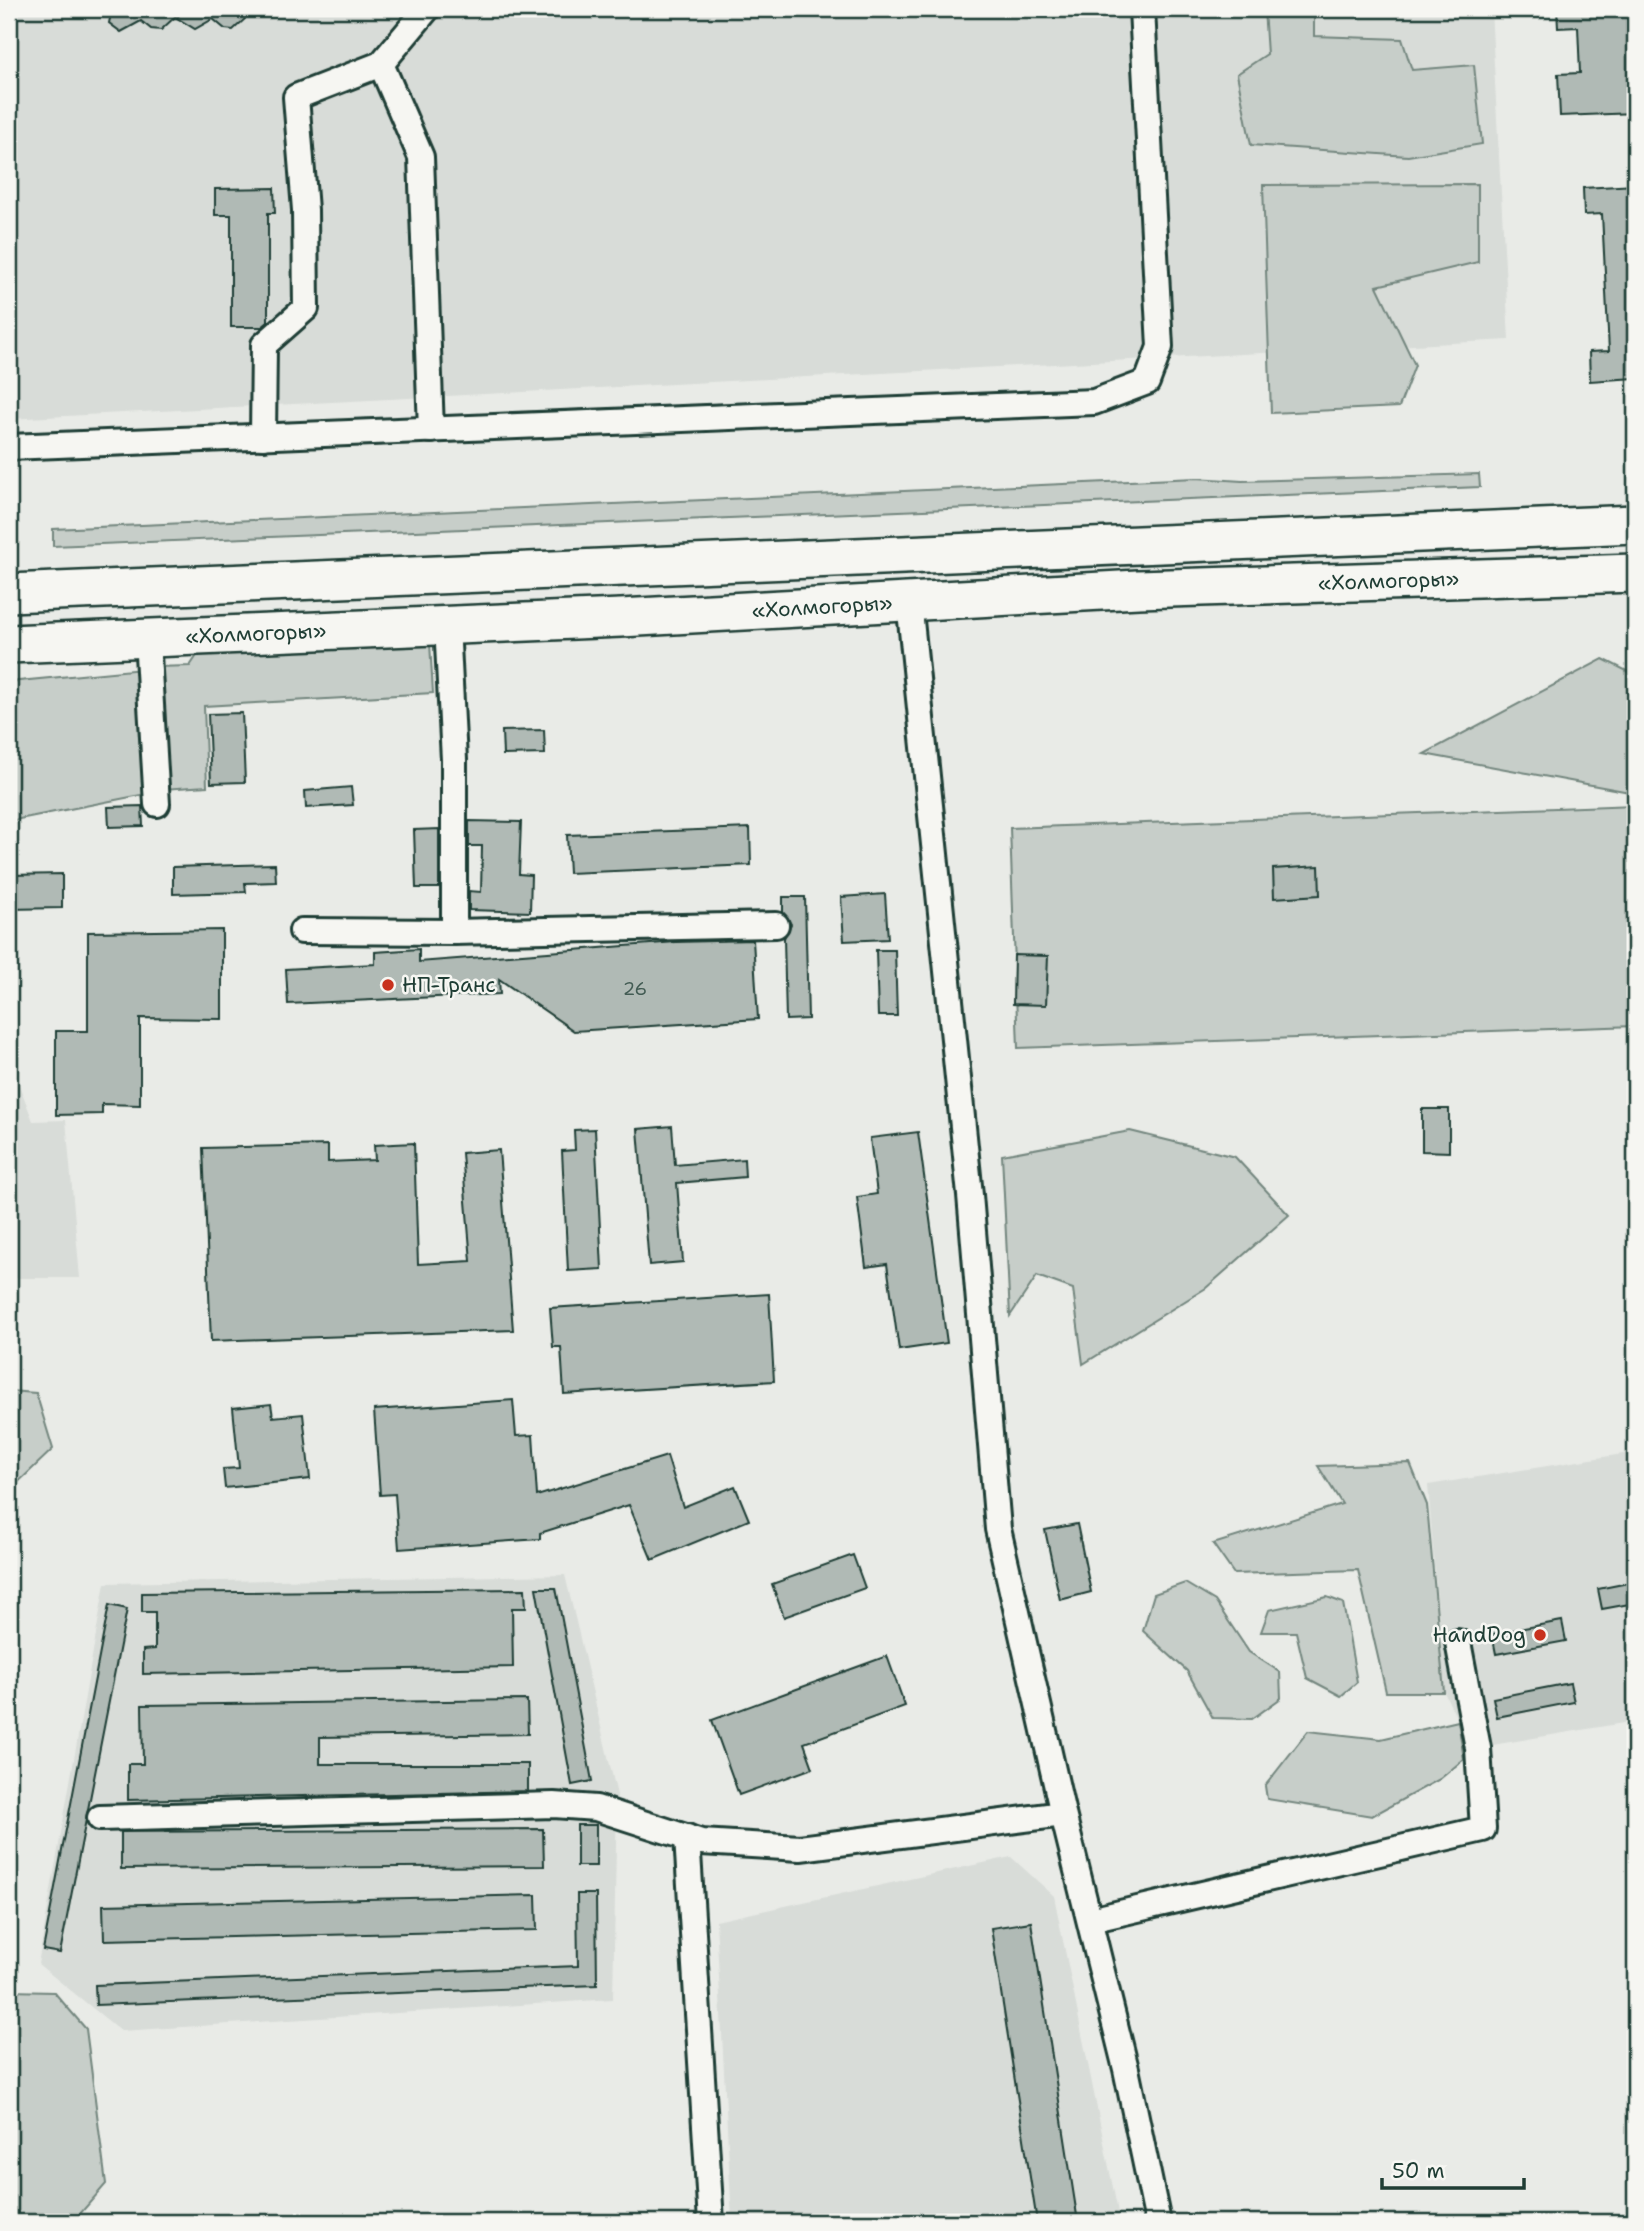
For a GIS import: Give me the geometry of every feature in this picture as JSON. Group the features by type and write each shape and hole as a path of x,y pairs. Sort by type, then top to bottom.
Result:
{"highway":[{"path":"9,593 1635,524"},
{"name":"«Холмогоры»","path":"9,644 447,625 1151,588 1635,573"}],"street":[{"path":"262,437 264,345 306,308 305,210 296,97 381,64 427,9"},
{"path":"9,447 1094,402 1147,382 1160,347 1142,9"},
{"path":"381,64 421,157 431,430"},
{"path":"909,601 970,1195 998,1529 1063,1814 1126,2069 1158,2222"},
{"path":"447,625 454,760 454,932"},
{"path":"148,638 157,804"},
{"path":"302,931 454,932 776,925"},
{"path":"1090,1920 1483,1829 1478,1748 1458,1642"},
{"path":"100,1818 554,1805 596,1808 701,1842 800,1848 1063,1814"},
{"path":"687,1837 711,2222"}],"shaded area":[{"path":"9,9 1491,9 1509,340 9,419"},
{"path":"1264,9 1314,9 1314,36 1402,39 1412,70 1474,65 1482,144 1408,156 1251,145 1237,74 1267,54"},
{"path":"1478,184 1478,262 1377,286 1415,365 1399,407 1271,413 1263,185"},
{"path":"1479,474 1480,487 53,546 53,529 1196,478 1242,481"},
{"path":"430,643 433,693 204,706 207,786 163,789 155,667 190,666 200,651"},
{"path":"1603,659 1635,675 1635,793 1424,754"},
{"path":"142,669 151,793 9,821 9,682"},
{"path":"1635,805 1635,1026 1018,1048 1010,828"},
{"path":"9,1059 33,1121 66,1120 80,1278 9,1278"},
{"path":"1130,1131 1235,1157 1289,1215 1206,1288 1083,1364 1073,1289 1037,1276 1010,1316 1002,1155"},
{"path":"9,1391 36,1393 53,1449 9,1491"},
{"path":"1635,1452 1635,1721 1463,1750 1458,1721 1444,1692 1428,1485"},
{"path":"1410,1463 1427,1505 1444,1692 1386,1692 1358,1570 1234,1574 1213,1544 1342,1504 1318,1466"},
{"path":"565,1575 617,1795 613,1999 121,2031 38,1964 105,1583"},
{"path":"1185,1583 1215,1601 1249,1652 1280,1672 1281,1698 1252,1719 1213,1718 1187,1671 1143,1631 1154,1594"},
{"path":"1327,1597 1343,1603 1357,1682 1341,1696 1307,1678 1296,1632 1261,1632 1269,1610"},
{"path":"1458,1721 1464,1759 1440,1779 1372,1816 1267,1799 1265,1786 1308,1731 1381,1739"},
{"path":"1011,1857 1054,1896 1120,2222 732,2222 716,1921"},
{"path":"9,1991 54,1992 86,2029 106,2184 73,2222 14,2217 9,2212"}],"building":[{"path":"112,9 132,9 141,16 147,9 168,9 176,16 161,30 151,29 141,21 121,32 109,23"},
{"path":"184,9 243,9 245,19 233,30 225,29 213,19 195,29 177,18"},
{"path":"1557,9 1633,9 1635,113 1560,116 1558,74 1580,73 1578,27 1558,28"},
{"path":"1635,185 1635,378 1590,381 1589,352 1609,351 1602,214 1584,215 1583,188"},
{"path":"274,188 275,213 268,213 268,322 262,327 231,327 231,215 215,215 215,189"},
{"path":"242,713 245,782 211,783 208,714"},
{"path":"544,730 545,754 503,755 502,731"},
{"path":"351,787 353,805 306,808 305,791"},
{"path":"142,806 143,826 109,827 108,807"},
{"path":"469,821 521,822 519,874 531,875 530,912 469,910 469,891 481,892 482,846 469,846"},
{"path":"750,828 751,865 569,873 567,835"},
{"path":"439,829 439,888 416,888 414,830"},
{"path":"275,864 276,882 245,883 246,892 173,894 173,867"},
{"path":"1319,866 1320,895 1274,898 1273,869"},
{"path":"62,874 62,908 9,909 9,875"},
{"path":"885,894 888,939 844,941 841,897"},
{"path":"783,897 805,897 808,1019 786,1020 784,938 791,924 783,912"},
{"path":"222,930 222,1019 140,1018 140,1105 102,1104 102,1114 56,1115 56,1031 88,1031 88,932"},
{"path":"753,940 758,1019 574,1031 499,979 500,994 288,1004 286,969 375,964 375,952 419,949 419,962 676,942"},
{"path":"876,950 895,950 897,1016 878,1016"},
{"path":"1014,955 1048,956 1046,1005 1013,1004"},
{"path":"1422,1109 1449,1109 1449,1152 1422,1151"},
{"path":"672,1126 675,1165 744,1159 745,1177 677,1183 683,1262 649,1265 638,1129"},
{"path":"595,1129 602,1269 568,1271 562,1151 575,1150 574,1130"},
{"path":"918,1132 947,1343 899,1350 887,1264 866,1267 857,1197 877,1194 870,1138"},
{"path":"414,1143 418,1264 471,1261 462,1153 499,1150 513,1330 211,1341 203,1148 328,1145 328,1162 375,1160 374,1145"},
{"path":"769,1294 774,1381 564,1394 561,1347 553,1347 550,1308"},
{"path":"513,1400 516,1436 533,1435 537,1496 667,1456 683,1507 735,1486 749,1520 652,1560 629,1505 540,1533 540,1539 399,1549 395,1494 380,1495 374,1410"},
{"path":"271,1404 273,1417 303,1414 310,1479 225,1488 223,1469 239,1468 233,1408"},
{"path":"1077,1524 1091,1592 1060,1600 1045,1530"},
{"path":"853,1555 865,1588 784,1617 772,1584"},
{"path":"1633,1582 1635,1603 1602,1609 1598,1589"},
{"path":"536,1588 556,1588 592,1781 572,1785"},
{"path":"525,1589 526,1608 512,1608 513,1667 143,1674 143,1650 155,1649 155,1612 142,1612 142,1593"},
{"path":"109,1605 127,1609 60,1953 43,1950"},
{"path":"1562,1621 1566,1641 1496,1654 1492,1634"},
{"path":"887,1656 905,1706 804,1743 813,1768 739,1795 712,1720"},
{"path":"1570,1683 1574,1702 1497,1717 1493,1698"},
{"path":"527,1700 528,1734 320,1737 320,1764 528,1764 528,1791 128,1800 128,1764 143,1764 142,1705"},
{"path":"577,1825 596,1825 596,1866 577,1866"},
{"path":"543,1829 544,1866 121,1869 121,1832"},
{"path":"577,1894 596,1894 597,1985 96,2005 95,1985 578,1966"},
{"path":"536,1895 537,1930 104,1940 103,1905"},
{"path":"1031,1922 1078,2222 1037,2222 991,1928"}],"place":[{"name":"НП-Транс","path":"388,985"},
{"name":"HandDog","path":"1540,1635"}]}
